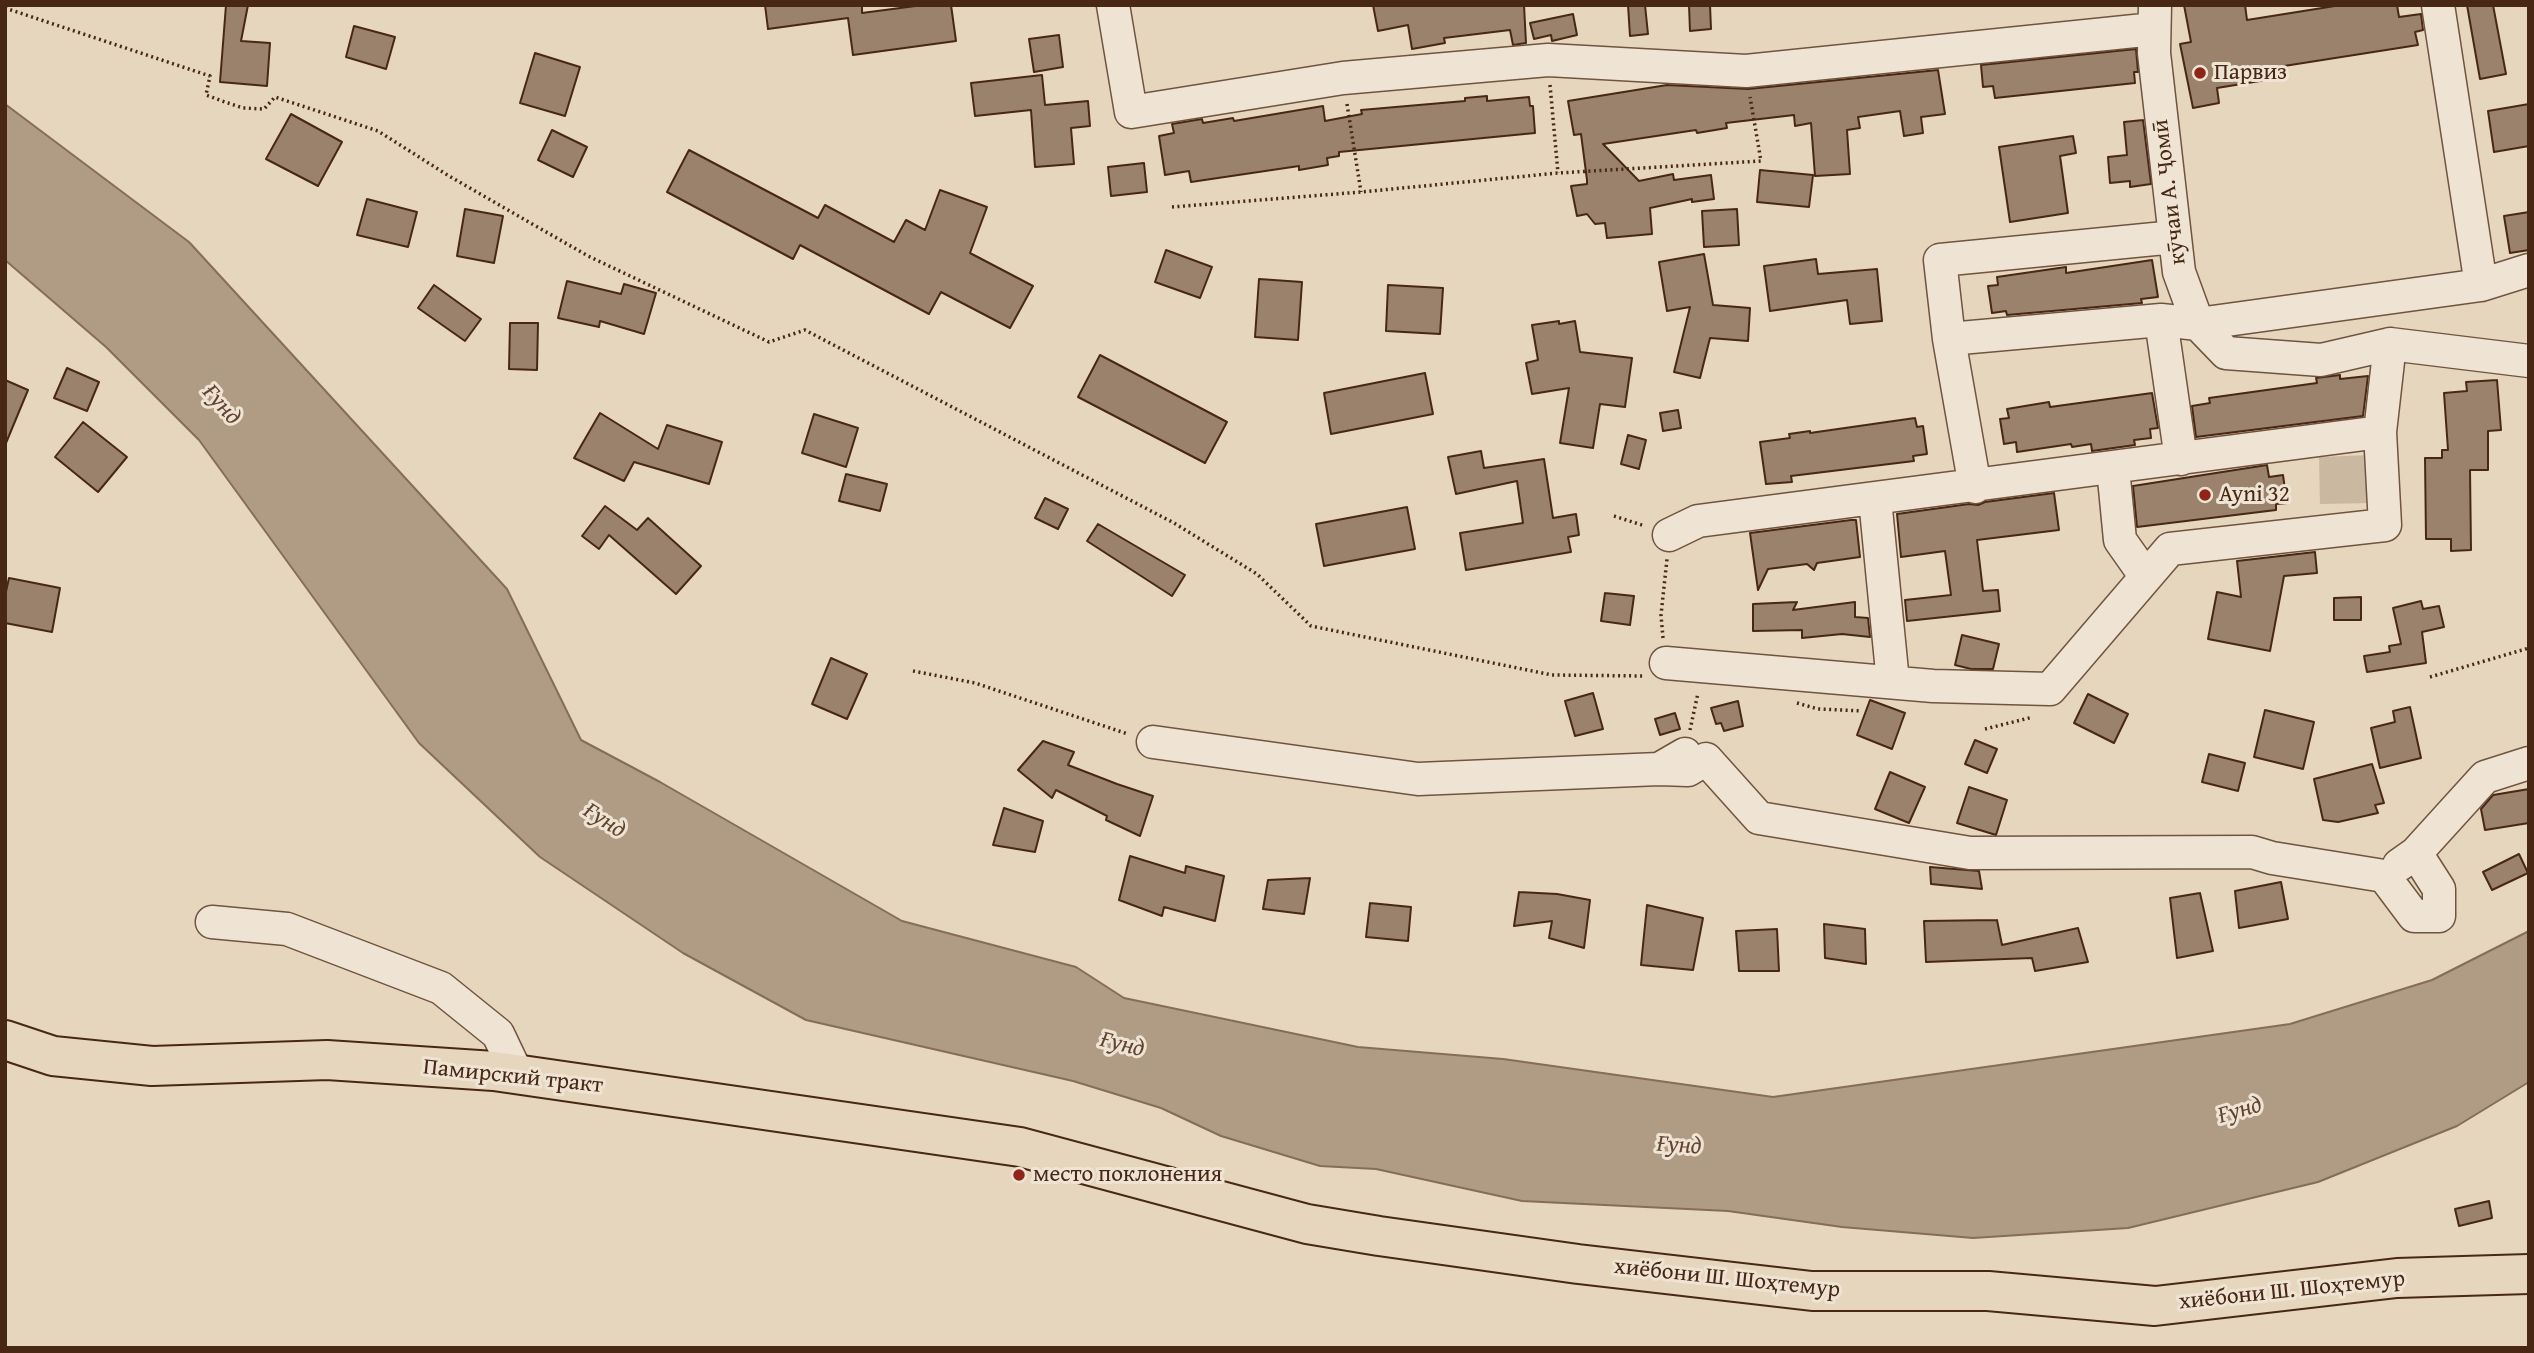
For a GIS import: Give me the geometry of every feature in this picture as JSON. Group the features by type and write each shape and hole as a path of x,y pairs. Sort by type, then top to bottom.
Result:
{"main road":[{"name":"Памирский тракт","path":"5,1040 54,1056 152,1066 327,1060 517,1074 1020,1147"},
{"name":"хиёбони Ш. Шоҳтемур","path":"1020,1147 1307,1224 1565,1262 1812,1291 1988,1291 2155,1306 2397,1278 2529,1274"}],"street":[{"path":"1114,5 1131,112 1343,78 1548,60 1746,71 2155,17"},
{"path":"2438,5 2481,285"},
{"name":"кӯчаи А. Ҷомӣ","path":"2155,17 2154,53 2179,272 2198,324 2226,353 2321,360 2390,344 2528,361"},
{"path":"1975,487 1949,339 1940,260 2175,237"},
{"path":"1949,339 2161,320 2198,324 2481,285 2529,270"},
{"path":"2161,320 2181,459"},
{"path":"1660,670 2050,689 2170,549 2385,525 2380,432 2390,344"},
{"path":"1669,535 1698,521 1975,487 2380,432"},
{"path":"2113,468 2120,540 2146,577"},
{"path":"1875,499 1893,682"},
{"path":"1153,742 1418,779 1672,761 1688,770 1706,759 1759,818 1970,853 2252,852 2272,858 2384,876 2414,916 2439,916 2439,889 2416,853"},
{"path":"2384,876 2416,853 2485,777 2529,763"},
{"path":"212,922 287,929 441,988 498,1034 517,1074"}],"path":[{"path":"5,8 209,76 206,95 225,103 243,108 264,109 275,97 378,131 449,176 588,256 769,342 805,330 1174,523 1257,574 1311,626 1552,675 1660,670"},
{"path":"1548,60 1558,173"},
{"path":"1172,207 1558,173 1761,161 1746,71"},
{"path":"1343,78 1361,192"},
{"path":"1614,516 1669,535"},
{"path":"2430,677 2529,648"},
{"path":"913,671 975,683 1153,742"},
{"path":"1672,761 1699,687"}],"shaded area":[{"path":"2371,455 2372,503 2320,504 2319,457"}],"water":[{"name":"Ғунд","path":"5,104 189,242 507,589 581,740 660,782 902,921 1076,967 1124,998 1358,1047 1503,1059 1773,1097 2290,1024 2432,980 2529,931 2529,1082 2457,1126 2318,1182 2128,1228 1973,1238 1842,1227 1728,1211 1522,1201 1376,1169 1320,1166 1221,1136 1161,1108 1073,1081 806,1020 683,953 540,857 419,743 199,440 106,347 5,260"}],"building":[{"path":"226,5 248,5 241,41 270,43 267,86 220,82"},
{"path":"765,5 862,5 862,13 923,5 951,5 956,41 853,55 848,18 768,29"},
{"path":"1373,5 1524,5 1526,43 1513,45 1510,30 1444,38 1445,43 1412,49 1408,25 1378,31"},
{"path":"1628,5 1645,5 1648,34 1630,36"},
{"path":"1689,5 1710,5 1711,29 1690,31"},
{"path":"2184,5 2245,5 2247,20 2341,5 2397,5 2399,17 2421,14 2423,30 2415,32 2418,45 2265,69 2266,80 2217,88 2219,103 2193,108 2180,44 2191,42"},
{"path":"2467,5 2493,5 2506,74 2480,79"},
{"path":"1573,14 1577,35 1552,41 1551,35 1534,39 1530,23"},
{"path":"354,26 395,37 386,69 346,57"},
{"path":"1059,35 1063,67 1034,72 1029,39"},
{"path":"2136,49 2138,72 2134,72 2135,83 1995,98 1993,86 1983,87 1981,65"},
{"path":"535,53 580,67 565,116 520,103"},
{"path":"1938,70 1945,114 1921,117 1923,133 1904,136 1900,111 1858,117 1860,128 1847,130 1850,174 1815,176 1811,123 1795,126 1794,115 1726,123 1727,128 1603,144 1639,181 1673,174 1674,180 1711,175 1714,199 1692,202 1692,199 1650,208 1652,234 1607,238 1605,223 1595,224 1587,214 1577,216 1571,186 1587,184 1587,180 1581,134 1574,135 1568,101 1667,85 1748,89"},
{"path":"1042,75 1045,105 1088,101 1090,126 1071,128 1074,164 1035,167 1031,110 975,116 971,83"},
{"path":"1487,96 1487,101 1529,97 1530,106 1533,106 1535,133 1339,152 1339,156 1327,158 1328,165 1299,170 1299,166 1191,182 1189,171 1165,175 1159,136 1174,133 1172,124 1202,119 1203,123 1233,118 1234,121 1323,106 1325,121 1362,114 1361,110 1465,101 1465,98"},
{"path":"2529,104 2529,146 2494,152 2488,111"},
{"path":"291,114 342,142 318,186 266,159"},
{"path":"2143,120 2151,184 2130,187 2130,181 2110,183 2108,157 2127,155 2124,122"},
{"path":"552,130 587,147 573,177 538,160"},
{"path":"2073,136 2076,153 2060,156 2068,213 2010,222 1999,147"},
{"path":"689,150 818,218 825,205 894,242 906,220 925,230 940,190 987,207 970,253 1033,286 1010,328 941,292 929,314 800,245 793,259 667,192"},
{"path":"1144,163 1147,192 1111,196 1108,167"},
{"path":"1760,170 1813,175 1809,207 1757,202"},
{"path":"367,199 417,212 408,247 357,235"},
{"path":"465,209 503,216 494,263 457,256"},
{"path":"1737,209 1739,245 1704,247 1702,211"},
{"path":"2529,212 2529,250 2510,253 2504,216"},
{"path":"1166,250 1212,267 1200,298 1155,282"},
{"path":"1704,254 1713,305 1750,308 1748,341 1710,338 1700,378 1674,372 1690,307 1667,311 1659,262"},
{"path":"1816,259 1818,274 1877,269 1882,321 1850,324 1847,300 1770,311 1764,266"},
{"path":"2152,260 2158,297 2141,299 2142,303 2007,315 2006,311 1992,313 1988,286 1998,285 1997,277 2066,267 2066,273"},
{"path":"1259,279 1302,282 1298,340 1255,337"},
{"path":"567,281 621,294 624,284 656,293 644,334 600,321 599,327 558,318"},
{"path":"434,285 481,319 465,341 418,308"},
{"path":"1388,285 1443,288 1440,334 1386,331"},
{"path":"1559,321 1559,324 1575,321 1580,352 1632,358 1625,407 1600,404 1593,448 1560,443 1569,388 1532,394 1526,363 1538,360 1532,325"},
{"path":"510,323 538,323 537,370 509,369"},
{"path":"1100,355 1227,422 1205,463 1078,397"},
{"path":"67,368 99,382 87,411 54,398"},
{"path":"1425,373 1433,414 1331,434 1324,393"},
{"path":"2340,375 2340,379 2368,376 2363,416 2196,437 2192,406 2210,403 2209,398 2317,383 2316,378"},
{"path":"5,380 28,390 6,443 5,443"},
{"path":"2497,380 2501,430 2488,431 2488,470 2470,470 2471,550 2451,551 2451,539 2426,539 2425,458 2442,458 2442,450 2448,450 2444,393 2467,391 2466,382"},
{"path":"2152,393 2158,428 2150,429 2151,438 2134,440 2135,445 2092,451 2091,444 2072,447 2071,444 2017,452 2016,442 2004,444 2000,419 2009,418 2007,409 2049,402 2050,407"},
{"path":"1678,410 1681,428 1663,431 1660,413"},
{"path":"600,413 658,449 667,425 722,442 709,484 634,462 624,481 574,458"},
{"path":"814,414 858,428 846,467 802,453"},
{"path":"1915,418 1917,427 1923,426 1927,454 1913,456 1914,461 1791,476 1792,482 1766,484 1760,442 1790,438 1789,434"},
{"path":"83,422 127,457 98,492 55,457"},
{"path":"1628,435 1646,440 1639,469 1621,464"},
{"path":"1481,451 1484,468 1544,459 1553,518 1576,514 1579,535 1568,537 1571,552 1466,570 1460,533 1523,523 1517,481 1456,494 1448,457"},
{"name":"Ayni 32","path":"2267,465 2269,477 2283,475 2287,503 2276,504 2276,510 2137,527 2133,486"},
{"path":"846,474 887,484 880,511 839,501"},
{"path":"2054,493 2059,530 1977,540 1983,591 1998,590 2000,611 1907,621 1905,600 1951,595 1945,551 1901,557 1897,514"},
{"path":"1045,498 1068,509 1058,529 1035,518"},
{"path":"605,506 637,530 648,518 701,566 676,594 609,535 599,549 582,536"},
{"path":"1407,507 1415,549 1324,566 1316,524"},
{"path":"1856,520 1860,557 1817,563 1814,570 1807,564 1768,569 1758,590 1750,533"},
{"path":"1098,524 1185,575 1172,596 1087,541"},
{"path":"2315,552 2317,573 2284,576 2270,651 2208,639 2217,592 2241,597 2237,561"},
{"path":"9,578 60,588 52,632 5,623 5,596"},
{"path":"1605,593 1634,596 1630,625 1601,621"},
{"path":"2361,597 2361,620 2334,620 2334,598"},
{"path":"2421,601 2423,609 2439,606 2444,627 2422,632 2426,663 2367,672 2364,656 2390,652 2389,646 2401,644 2393,608"},
{"path":"1797,602 1793,610 1855,602 1855,617 1868,618 1870,637 1842,634 1802,638 1802,630 1753,631 1753,604"},
{"path":"1962,635 1999,644 1993,669 1971,669 1955,665"},
{"path":"831,658 867,674 847,719 812,704"},
{"path":"1593,693 1603,729 1575,736 1565,701"},
{"path":"2088,694 2128,714 2114,743 2074,723"},
{"path":"1870,700 1905,713 1892,749 1857,735"},
{"path":"1738,701 1743,726 1724,731 1721,723 1716,724 1711,708"},
{"path":"2410,707 2421,758 2380,768 2371,728 2395,722 2393,711"},
{"path":"2265,710 2314,722 2303,769 2254,757"},
{"path":"1675,713 1680,729 1660,735 1655,719"},
{"path":"1975,740 1997,749 1987,773 1965,764"},
{"path":"1043,741 1074,752 1068,765 1153,796 1140,836 1106,820 1107,816 1056,790 1052,798 1018,770"},
{"path":"2209,754 2245,763 2238,791 2202,782"},
{"path":"2372,764 2384,803 2375,805 2378,813 2338,822 2323,820 2314,779"},
{"path":"1890,772 1925,787 1909,823 1875,809"},
{"path":"1969,787 2007,800 1996,835 1957,823"},
{"path":"2529,789 2529,823 2485,830 2481,809 2493,795"},
{"path":"1004,808 1043,821 1035,852 993,845"},
{"path":"2519,854 2528,873 2492,890 2483,872"},
{"path":"1130,856 1185,873 1186,866 1224,876 1215,921 1164,907 1162,916 1119,900"},
{"path":"1930,867 1979,871 1982,889 1931,884"},
{"path":"1310,878 1304,914 1263,909 1268,880"},
{"path":"2281,882 2288,919 2239,928 2235,891"},
{"path":"1519,892 1557,894 1590,900 1584,948 1549,938 1552,921 1514,926"},
{"path":"2200,893 2213,951 2177,958 2170,898"},
{"path":"1370,903 1411,907 1408,941 1366,937"},
{"path":"1647,905 1703,918 1693,970 1641,965"},
{"path":"1997,920 2002,945 2078,928 2088,962 2035,971 2032,958 1926,962 1924,921"},
{"path":"1824,924 1865,929 1866,964 1825,958"},
{"path":"1777,929 1779,971 1739,971 1736,931"},
{"path":"2489,1201 2492,1218 2459,1226 2455,1209"}],"place":[{"name":"Парвиз","path":"2200,73"},
{"name":"Ayni 32","path":"2205,495"},
{"name":"место поклонения","path":"1019,1175"}]}
